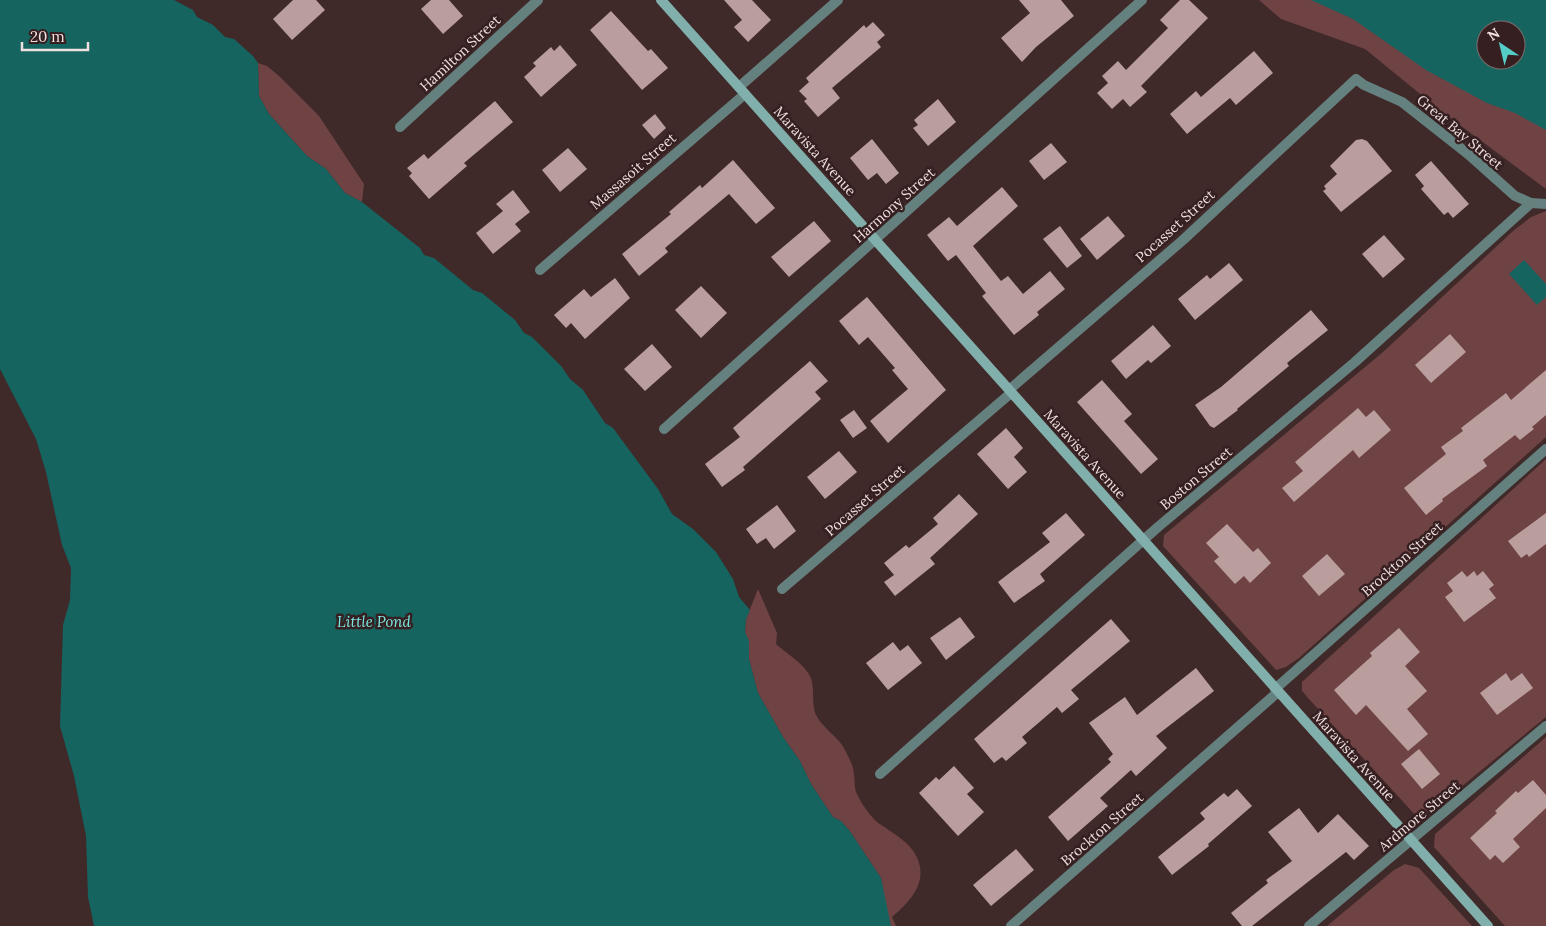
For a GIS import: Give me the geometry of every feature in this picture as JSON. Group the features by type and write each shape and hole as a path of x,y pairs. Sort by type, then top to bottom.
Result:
{"main road":[{"name":"Maravista Avenue","path":"661,0 1488,926"}],"street":[{"name":"Hamilton Street","path":"400,127 538,0"},
{"name":"Massasoit Street","path":"540,270 742,91 838,0"},
{"name":"Harmony Street","path":"664,429 1142,0"},
{"name":"Great Bay Street","path":"1356,79 1364,85 1402,102 1468,154 1515,196 1531,203 1546,204"},
{"name":"Pocasset Street","path":"782,589 1183,240 1356,79"},
{"name":"Boston Street","path":"880,774 1144,540 1355,362 1531,203"},
{"name":"Brockton Street","path":"1011,926 1546,449"},
{"name":"Ardmore Street","path":"1309,926 1546,726"}],"shaded area":[{"path":"1259,0 1368,0 1476,66 1476,70 1483,70 1546,108 1546,189 1441,111 1365,49 1281,19"},
{"path":"258,63 267,66 279,76 319,116 364,184 362,202 345,193 326,169 307,156 269,114 259,96"},
{"path":"1546,211 1546,437 1299,658 1286,667 1276,670 1163,546 1164,535 1383,352 1513,231 1531,217"},
{"path":"1546,459 1546,717 1427,815 1418,818 1302,691 1302,682"},
{"path":"758,589 777,633 776,644 800,664 811,678 816,715 845,750 854,772 855,790 861,802 880,824 903,840 913,850 919,863 921,871 918,886 904,906 892,917 896,926 891,926 889,922 881,878 849,830 841,821 833,817 811,784 800,761 783,737 758,693 749,659 745,632 746,619"},
{"path":"1546,737 1546,926 1505,926 1434,847 1435,834"},
{"path":"1405,864 1419,868 1472,926 1327,926 1394,870"}],"water":[{"name":"Little Pond","path":"0,0 174,0 193,10 197,17 213,25 225,37 234,39 253,56 258,63 259,96 269,114 307,156 326,169 345,193 362,202 420,248 424,255 434,258 473,290 482,293 515,320 524,333 532,337 561,366 570,379 583,390 605,423 613,428 658,489 672,514 693,529 716,552 733,579 739,597 750,610 746,619 745,632 749,641 749,659 758,693 783,737 800,761 811,784 833,817 841,821 849,830 881,878 891,926 94,926 88,897 86,836 74,776 60,726 63,625 70,600 71,568 62,545 46,472 36,439 0,369"},
{"path":"1311,0 1546,0 1546,130 1515,113 1487,103 1426,70 1353,19"},
{"path":"1524,260 1546,284 1546,297 1537,305 1509,274"}],"building":[{"path":"293,0 316,0 325,10 292,40 273,19"},
{"path":"431,0 449,0 463,16 443,34 421,9"},
{"path":"724,0 752,0 771,20 748,42 734,27 742,20"},
{"path":"1019,0 1061,0 1074,16 1036,47 1022,62 1001,38 1030,13"},
{"path":"1180,0 1189,0 1208,18 1141,86 1147,92 1130,107 1123,99 1112,109 1097,93 1108,83 1102,76 1118,61 1126,70 1168,28 1160,20"},
{"path":"611,11 648,51 651,49 668,68 642,90 590,30"},
{"path":"873,22 885,35 877,42 881,47 832,88 840,98 818,117 804,101 807,99 799,91 809,82 806,78 864,25 866,28"},
{"path":"560,45 577,65 541,97 524,77 536,66 533,63 551,47 554,51"},
{"path":"1254,51 1273,73 1236,105 1230,98 1187,134 1170,114 1196,91 1201,97"},
{"path":"938,99 956,122 928,146 913,128 918,125 914,120"},
{"path":"495,101 513,122 464,163 467,166 429,199 409,176 412,173 407,168 424,154 428,159"},
{"path":"655,114 666,128 654,139 642,125"},
{"path":"872,139 899,173 886,184 877,173 868,180 850,158"},
{"path":"1362,139 1367,141 1392,171 1341,212 1323,191 1326,189 1324,186 1337,174 1330,166 1356,140"},
{"path":"1051,143 1067,162 1044,180 1029,161"},
{"path":"568,148 587,169 560,192 542,170"},
{"path":"733,160 775,208 756,224 729,194 665,248 668,252 639,276 622,254 671,214 669,212 700,185 702,188"},
{"path":"1431,161 1469,204 1453,218 1448,212 1444,215 1421,189 1424,186 1415,175"},
{"path":"1002,187 1018,206 973,246 1001,281 1008,276 1023,294 1050,271 1065,289 1037,312 1039,315 1014,335 982,296 986,293 956,255 948,261 927,235 949,217 957,226"},
{"path":"513,190 530,212 515,224 521,231 493,254 476,233 503,211 496,204"},
{"path":"1108,216 1125,236 1097,260 1080,239"},
{"path":"814,221 831,241 789,277 771,257"},
{"path":"1060,226 1082,256 1067,268 1043,239"},
{"path":"1384,235 1405,259 1383,278 1362,254"},
{"path":"1229,263 1243,280 1195,320 1178,299 1207,275 1210,279"},
{"path":"615,278 630,298 585,339 571,323 566,328 554,315 584,289 591,297"},
{"path":"701,286 727,313 701,338 675,310"},
{"path":"867,297 946,390 888,443 870,421 908,389 892,370 895,368 868,337 859,345 839,321"},
{"path":"1311,310 1328,330 1287,363 1289,366 1238,410 1214,428 1210,426 1195,405 1221,387"},
{"path":"1153,325 1171,346 1151,363 1148,360 1126,379 1111,361"},
{"path":"1450,334 1466,352 1431,383 1415,365"},
{"path":"652,344 672,367 645,391 624,369"},
{"path":"810,361 828,381 815,392 821,399 743,467 745,470 722,487 705,464 740,437 733,428"},
{"path":"1546,370 1546,415 1532,427 1534,429 1520,440 1515,435 1483,460 1487,466 1442,499 1443,501 1426,515 1404,488 1446,454 1441,447 1463,431 1461,428 1506,393 1511,400"},
{"path":"1102,380 1132,414 1124,421 1158,459 1141,474 1077,402"},
{"path":"1358,408 1366,417 1374,410 1391,430 1359,458 1353,450 1294,502 1282,488 1303,471 1295,462"},
{"path":"854,410 867,428 853,438 840,420"},
{"path":"1006,428 1023,448 1014,457 1027,472 1008,489 977,454"},
{"path":"839,451 857,472 825,499 807,477"},
{"path":"959,494 978,514 930,558 935,564 895,596 884,582 894,575 884,563 906,545 909,548 938,524 933,518"},
{"path":"777,505 796,531 774,549 766,538 757,544 746,529"},
{"path":"1066,513 1085,535 1040,574 1045,581 1014,603 998,582 1050,542 1042,533"},
{"path":"1546,513 1546,544 1529,557 1527,554 1521,558 1508,541"},
{"path":"1227,524 1253,552 1258,548 1271,563 1250,583 1244,576 1235,584 1214,561 1219,557 1206,543"},
{"path":"1327,554 1345,574 1319,596 1302,576"},
{"path":"1462,571 1467,577 1474,571 1477,576 1483,571 1494,585 1489,589 1496,598 1464,622 1445,597 1453,591 1447,583"},
{"path":"960,617 975,637 946,660 930,638"},
{"path":"1111,619 1130,641 1071,690 1079,699 1062,713 1057,707 1022,737 1027,743 1006,761 1002,757 994,763 974,739"},
{"path":"1399,628 1420,652 1405,666 1427,691 1407,709 1428,734 1408,751 1366,705 1356,715 1334,690 1372,656 1370,653"},
{"path":"893,642 900,651 908,645 922,663 888,690 866,663"},
{"path":"1196,668 1214,691 1156,736 1167,748 1136,776 1131,770 1100,798 1108,806 1068,841 1048,817 1111,762 1108,759 1113,754 1089,723 1125,697 1137,715"},
{"path":"1506,673 1511,681 1522,673 1533,688 1497,715 1480,693"},
{"path":"1419,749 1440,774 1422,789 1401,764"},
{"path":"954,766 974,788 967,794 984,812 958,836 919,793 936,777 939,780"},
{"path":"1533,780 1546,795 1546,808 1513,839 1520,847 1503,863 1495,855 1490,860 1470,838 1497,813 1495,811 1516,791 1518,793"},
{"path":"1237,789 1252,806 1208,844 1209,846 1172,875 1158,857 1205,819 1200,813 1224,793 1228,797"},
{"path":"1299,808 1318,833 1338,814 1369,846 1354,860 1346,852 1252,926 1242,926 1231,913 1268,883 1266,880 1292,861 1268,832"},
{"path":"1016,849 1034,870 991,906 973,885"}]}
